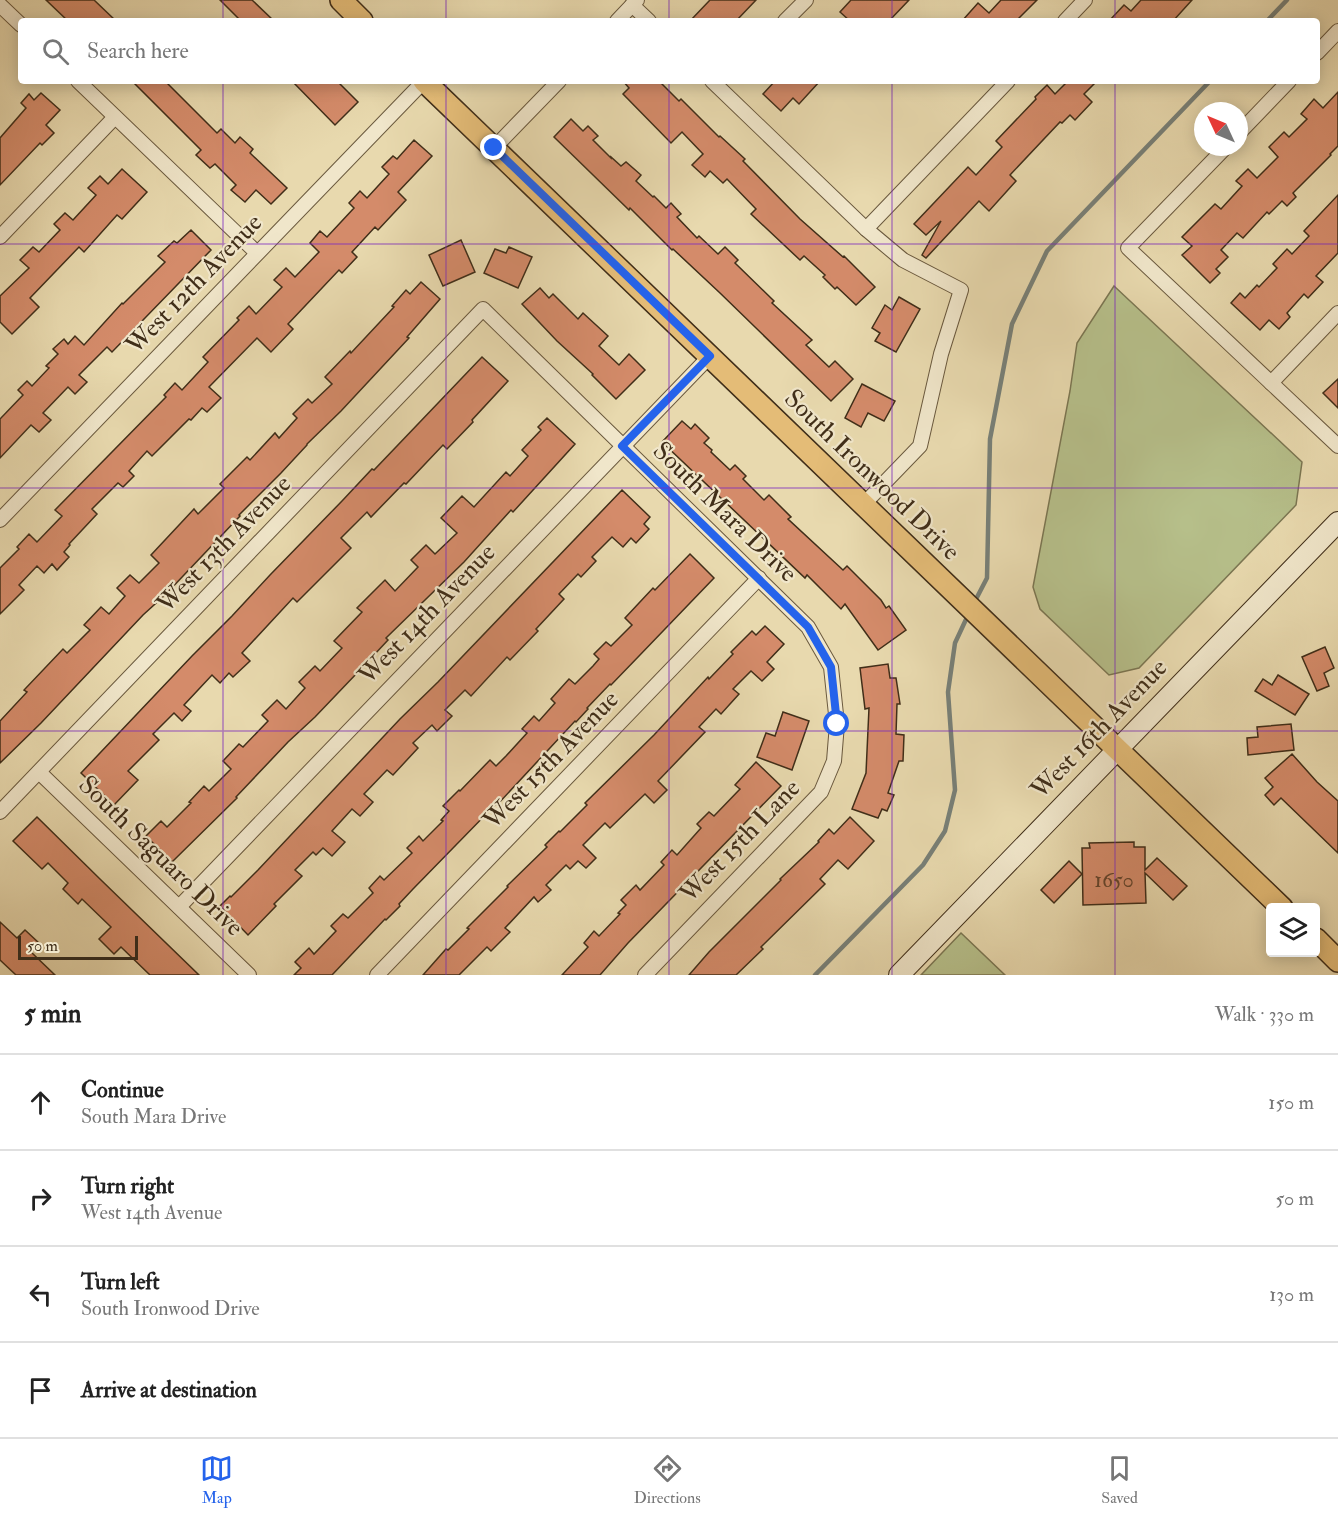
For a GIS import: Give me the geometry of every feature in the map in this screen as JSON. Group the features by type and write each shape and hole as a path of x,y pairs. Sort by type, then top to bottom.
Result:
{"main road":[{"path":"341,0 359,18"},
{"name":"South Ironwood Drive","path":"427,84 1277,903"},
{"path":"1320,943 1338,961"}],"street":[{"path":"788,18 806,0"},
{"path":"1068,18 1085,0"},
{"path":"619,18 634,2 647,18"},
{"path":"0,5 18,23"},
{"path":"1320,49 1338,31"},
{"path":"81,84 257,253"},
{"name":"West 12th Avenue","path":"0,520 421,84"},
{"path":"494,148 556,84"},
{"path":"720,84 866,229 903,260 961,290 941,354 920,446 863,505"},
{"path":"866,229 1005,84"},
{"path":"1248,124 1286,84"},
{"path":"0,237 116,117"},
{"path":"1217,156 1128,248 1338,446"},
{"name":"South Mara Drive","path":"483,309 808,627 831,667 837,724"},
{"name":"West 13th Avenue","path":"0,812 483,309"},
{"path":"1271,383 1338,313"},
{"name":"West 14th Avenue","path":"179,907 710,356"},
{"name":"West 16th Avenue","path":"899,975 1338,522"},
{"name":"West 15th Avenue","path":"377,975 759,578"},
{"name":"West 15th Lane","path":"645,975 821,792 834,761 837,724"},
{"name":"South Saguaro Drive","path":"39,772 249,975"}],"green space":[{"path":"1114,286 1302,462 1296,505 1139,668 1109,675 1040,609 1033,587 1077,343"},
{"path":"961,933 1005,975 921,975"}],"building":[{"path":"46,0 94,0 113,18 65,18"},
{"path":"220,0 252,0 271,18 238,18"},
{"path":"710,0 756,0 739,18 693,18"},
{"path":"851,0 909,0 892,18 847,18 840,12"},
{"path":"1001,0 1037,0 1019,18 965,18 978,3 989,13"},
{"path":"1141,0 1192,0 1176,18 1112,18 1124,5 1131,11"},
{"path":"135,84 168,84 217,133 221,129 235,143 240,137 253,149 250,153 287,188 271,204 256,190 245,202 231,190 236,185 215,164 210,168 196,155 201,150"},
{"path":"295,84 340,84 358,102 335,125"},
{"path":"626,84 662,84 679,101 681,99 745,159 743,161 800,219 844,256 875,287 856,305 837,287 835,289 823,277 825,275 804,256 800,260 751,214 756,209 727,179 723,183 710,171 705,177 692,165 703,154 682,132 671,143 623,94 629,88"},
{"path":"772,84 817,84 799,104 793,98 781,111 763,94"},
{"path":"1065,84 1094,84 1084,94 1092,102 1075,120 1070,115 1062,123 1060,122 1010,175 1016,181 989,211 979,201 926,258 922,255 941,221 926,235 914,224 968,167 976,175 1002,147 996,141 1047,85 1055,94"},
{"path":"1338,92 1338,146 1293,193 1296,197 1287,206 1282,201 1269,214 1267,212 1243,238 1237,233 1221,250 1228,257 1216,269 1220,273 1210,283 1182,255 1192,246 1182,237 1215,204 1221,209 1242,186 1236,181 1248,169 1257,178 1278,157 1269,147 1284,132 1289,137 1307,119 1301,114 1314,99 1323,108"},
{"path":"41,93 60,110 46,125 54,133 42,145 40,143 0,185 0,138 26,108 21,103 29,94 34,100"},
{"path":"571,119 583,131 588,126 598,136 593,140 621,166 626,162 641,175 636,181 666,208 671,203 681,214 677,217 697,238 699,236 718,254 725,247 738,260 735,263 774,301 772,303 812,340 806,345 829,367 835,361 853,379 831,401 554,137"},
{"path":"414,140 432,156 398,192 406,200 378,230 375,227 352,252 357,257 342,273 339,270 288,324 293,329 271,352 257,338 209,387 221,398 207,412 202,408 152,456 147,451 129,471 134,476 123,487 118,483 92,509 97,514 64,552 69,557 57,570 52,564 44,573 37,566 19,585 24,590 0,614 0,568 19,549 17,547 29,534 37,542 62,516 55,510 166,397 164,395 175,383 182,390 208,362 203,357 239,320 237,318 249,306 256,314 282,287 274,280 286,268 295,277 319,252 310,243 320,231 327,237 354,208 349,203 360,191 367,198 389,174 382,167 393,156 397,159"},
{"path":"122,169 147,192 122,219 117,215 84,252 79,247 30,298 39,307 12,334 0,322 0,296 29,268 20,260 33,247 39,252 60,230 54,224 65,213 73,220 96,195 88,188 100,176 108,184"},
{"path":"1338,195 1338,253 1316,276 1323,282 1308,298 1304,294 1287,313 1290,317 1279,329 1269,320 1260,330 1231,303 1240,293 1245,298 1257,285 1259,287 1277,268 1273,264 1287,249 1292,254 1309,236 1304,231"},
{"path":"191,230 211,250 112,352 107,347 79,375 87,382 75,394 68,387 43,413 51,420 39,432 31,425 0,458 0,419 23,395 18,390 27,381 32,386 49,368 46,366 58,354 53,349 64,339 68,344 75,336 84,345 122,303 165,262 158,256 174,241 177,243"},
{"path":"461,240 475,272 443,286 429,255"},
{"path":"509,247 532,257 518,288 484,273 495,249 506,253"},
{"path":"421,282 440,299 407,337 409,338 165,595 0,763 0,721 27,692 24,690 63,649 67,653 90,630 84,625 101,607 109,614 125,596 117,588 130,575 139,583 159,563 151,555 194,509 198,514 224,488 220,484 247,457 250,460 275,433 279,438 297,418 293,414 308,399 312,403 332,384 325,377 394,307 392,306 406,290 410,294"},
{"path":"540,288 549,298 553,294 578,319 583,313 608,336 599,346 619,365 629,354 645,370 616,399 522,304"},
{"path":"899,297 920,309 896,352 875,341 880,333 872,328 885,305 892,310"},
{"path":"482,357 508,381 447,449 443,445 371,517 367,512 341,538 351,548 297,602 293,598 242,653 250,661 233,677 229,673 220,683 212,675 184,705 191,711 182,721 174,713 153,734 159,740 128,771 138,780 114,805 81,773"},
{"path":"1338,379 1338,408 1323,393"},
{"path":"862,384 895,401 884,421 868,413 861,427 845,418"},
{"path":"547,418 575,444 513,512 511,510 464,562 386,638 388,640 358,672 172,862 146,836 161,821 167,827 204,786 209,791 231,769 223,761 239,744 243,747 268,721 262,715 277,700 286,709 305,688 299,682 315,666 320,671 342,648 334,641 362,612 357,608 385,580 395,591 418,567 411,560 426,545 435,554 457,533 441,518 462,496 474,507 506,472 510,476 528,456 522,450 541,430 538,427"},
{"path":"682,421 691,429 695,424 709,438 704,443 712,450 711,452 730,470 735,465 746,476 743,479 764,500 769,495 791,517 788,519 843,570 847,566 886,608 889,606 906,630 878,650 845,604 841,609 807,575 805,578 662,442"},
{"path":"622,490 650,517 644,524 649,529 636,543 631,538 623,547 612,537 592,557 596,561 581,577 578,574 559,594 564,599 536,629 538,631 510,660 507,657 471,696 465,690 445,710 452,716 437,731 432,725 413,743 418,748 393,775 387,770 364,794 373,802 360,816 352,809 332,831 345,842 332,856 323,848 316,855 313,852 295,870 302,876 248,935 220,906 258,870 400,719"},
{"path":"690,554 714,578 332,975 294,975 301,968 295,962 309,948 314,954 336,931 331,926 343,914 348,918 373,893 369,888 380,876 384,880 412,853 407,848 419,836 423,841 443,821 441,820 449,811 443,806 459,790 490,760 496,766 506,756 527,733 522,729 534,716 539,721 555,703 551,699 569,679 575,684 593,666 599,659 594,654 606,642 611,646 632,625 625,618"},
{"path":"765,626 784,644 767,662 774,669 762,681 751,671 733,689 739,694 721,714 716,709 699,727 705,732 658,781 667,790 654,803 645,794 610,828 605,823 583,845 596,858 586,868 578,861 570,869 566,865 546,885 551,890 538,902 534,897 505,928 510,932 491,951 487,947 459,975 423,975 547,847 545,845 587,805 585,803 733,654 731,652 752,631 756,635"},
{"path":"1325,647 1334,668 1324,673 1329,686 1317,691 1302,657"},
{"path":"888,664 890,678 896,678 900,704 897,704 896,734 904,735 903,761 899,761 888,793 894,795 887,811 882,809 878,818 852,809 866,773 869,708 865,709 860,668"},
{"path":"1278,675 1309,694 1295,715 1255,691 1263,679 1272,685"},
{"path":"783,712 809,721 792,770 757,757 766,733 775,736"},
{"path":"1291,724 1294,750 1248,755 1247,738 1258,737 1257,727"},
{"path":"1292,754 1338,801 1338,853 1281,798 1274,805 1265,795 1273,787 1265,778"},
{"path":"756,762 781,786 628,943 600,975 562,975 588,947 584,943 594,931 599,936 620,914 618,913 626,905 621,900 636,885 640,890 664,865 661,862 672,850 677,855 701,828 697,824 709,812 714,816 740,789 735,785"},
{"path":"37,817 199,975 150,975 121,947 114,954 99,939 111,927 82,899 78,904 63,889 68,883 48,863 42,869 13,841"},
{"path":"850,817 874,841 848,869 838,860 820,879 825,884 736,975 689,975 829,829 834,834"},
{"path":"1134,842 1134,847 1145,847 1145,870 1157,858 1187,886 1173,900 1145,873 1146,903 1083,905 1082,848 1090,848 1089,843"},
{"path":"1069,861 1082,874 1054,903 1041,890"},
{"path":"0,922 17,938 25,930 39,943 31,952 55,975 16,975 0,960"}],"waterway":[{"path":"1270,18 1287,0"},
{"path":"974,603 987,578 990,439 1012,324 1047,251 1207,84"},
{"path":"815,975 923,865 945,831 955,790 948,692 955,643 969,613"}],"route":[{"path":"494,148 710,356 622,446 808,627 831,667 837,724"}]}
